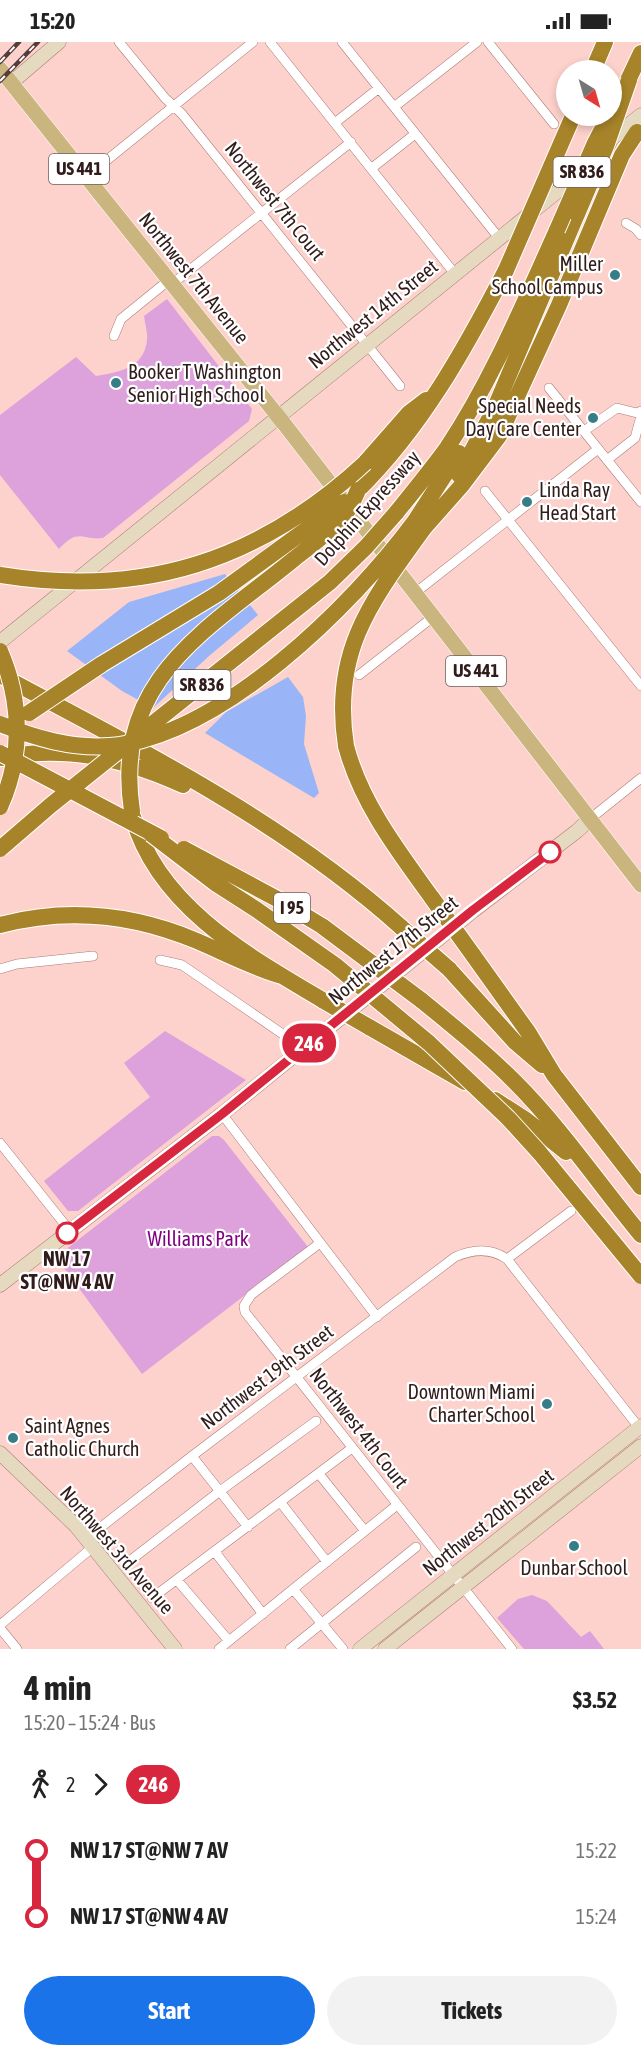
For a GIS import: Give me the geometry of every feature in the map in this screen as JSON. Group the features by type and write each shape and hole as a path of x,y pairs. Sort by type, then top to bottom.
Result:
{"highway":[{"path":"597,60 605,42"},
{"path":"419,525 466,464 494,410 606,146 641,53"},
{"path":"622,93 629,80"},
{"path":"0,575 87,582 152,576 198,564 243,547 278,530 370,468 409,413 437,392 466,346 506,270 569,126"},
{"name":"Dolphin Expressway","path":"0,849 51,805 330,582 396,513 447,447 466,416 514,324 604,126"},
{"path":"0,724 75,746 102,746 135,741 192,719 222,703 253,682 308,638 468,478 499,436 559,305 621,156 639,130"},
{"path":"514,324 513,340 472,430 375,599 351,650 342,698 343,726 350,763 368,802 391,840 528,1032 554,1075 641,1187"},
{"name":"Dolphin Expressway","path":"0,733 102,664 219,593 358,490 370,468"},
{"path":"358,490 347,512 202,633 174,659 154,686 141,713 129,757 128,776 132,811 137,830 148,855 166,881 180,898 223,936 282,976 447,1071 526,1120 554,1142 597,1182"},
{"path":"0,651 13,686 18,726 11,777 0,807"},
{"path":"0,675 144,752 224,798 273,827 327,865 448,969 516,1042 554,1075"},
{"path":"0,759 50,751 87,755 148,770 205,796 224,798"},
{"name":"I 95","path":"0,753 251,885 304,915 353,948 465,1036 515,1083 562,1135 641,1235"},
{"path":"152,834 214,883 266,915 335,965 437,1050 508,1118 539,1152 641,1275"},
{"path":"0,925 56,915 123,918 179,934 261,970 282,976"}],"main road":[{"name":"Northwest 7th Avenue","path":"0,69 278,416 641,885"}],"street":[{"path":"11,83 59,42"},
{"name":"Northwest 7th Court","path":"119,42 182,114 400,386"},
{"path":"86,177 253,42"},
{"path":"270,42 455,274"},
{"path":"342,42 499,238"},
{"path":"394,107 477,42"},
{"path":"488,42 554,124"},
{"path":"638,42 641,46"},
{"path":"336,122 379,88"},
{"name":"Northwest 14th Street","path":"604,154 611,139 641,115"},
{"name":"Northwest 14th Street","path":"0,642 366,344 604,154 617,148 639,130"},
{"path":"372,168 415,134"},
{"path":"114,336 121,319 261,214 351,142"},
{"path":"626,223 641,235"},
{"path":"549,388 641,502"},
{"path":"584,431 617,408 641,414 635,438 607,460"},
{"path":"415,593 597,449"},
{"path":"485,492 641,686"},
{"path":"359,675 433,617"},
{"name":"Northwest 17th Street","path":"0,1285 222,1114 473,910 577,831 641,778"},
{"path":"0,969 17,964 93,956"},
{"path":"160,960 182,965 303,1048"},
{"path":"222,1114 377,1317"},
{"path":"0,1143 70,1231"},
{"path":"571,1211 507,1259 640,1428"},
{"name":"Northwest 4th Court","path":"320,1243 251,1294 244,1306 245,1312 512,1649"},
{"name":"Northwest 19th Street","path":"0,1626 90,1542 192,1456 455,1257 473,1251 497,1252 507,1259"},
{"path":"127,1563 316,1421"},
{"name":"Northwest 20th Street","path":"360,1649 640,1428"},
{"name":"Northwest 20th Street","path":"385,1649 641,1446"},
{"path":"152,1598 352,1448"},
{"name":"Northwest 3rd Avenue","path":"0,1453 65,1514 175,1649"},
{"path":"192,1456 248,1527"},
{"path":"319,1474 365,1531"},
{"path":"281,1503 327,1562"},
{"path":"219,1649 397,1505"},
{"path":"290,1649 416,1547"},
{"path":"214,1552 263,1614"},
{"path":"177,1580 228,1641"},
{"path":"293,1589 343,1649"},
{"path":"0,1626 17,1649"}],"green space":[{"name":"Booker T Washington Senior High School","path":"167,299 252,409 249,421 103,538 81,536 71,538 59,549 0,475 0,415 76,357 96,376 113,373 135,363 145,350 147,340 144,316"},
{"path":"165,1031 246,1080 78,1211 68,1211 44,1181 150,1097 124,1063"},
{"name":"Williams Park","path":"212,1136 219,1136 224,1140 308,1247 142,1374 56,1257"},
{"path":"532,1595 547,1601 581,1637 590,1631 604,1649 524,1649 497,1618 518,1599"}],"water":[{"path":"225,574 258,615 153,708 122,691 67,651 129,602"},
{"path":"288,677 303,697 306,716 304,744 319,793 314,798 205,733 226,712"}],"railway":[{"path":"0,62 19,42"},
{"path":"0,81 38,42"}],"bus line":[{"name":"246","path":"67,1233 222,1114 473,910 550,852"}],"place":[{"name":"Miller School Campus","path":"615,275"},
{"name":"Booker T Washington Senior High School","path":"116,383"},
{"name":"Special Needs Day Care Center","path":"593,418"},
{"name":"Linda Ray Head Start","path":"527,502"},
{"name":"NW 17 ST@NW 4 AV","path":"67,1233"},
{"name":"Downtown Miami Charter School","path":"547,1404"},
{"name":"Saint Agnes Catholic Church","path":"13,1438"},
{"name":"Dunbar School","path":"574,1546"}]}
